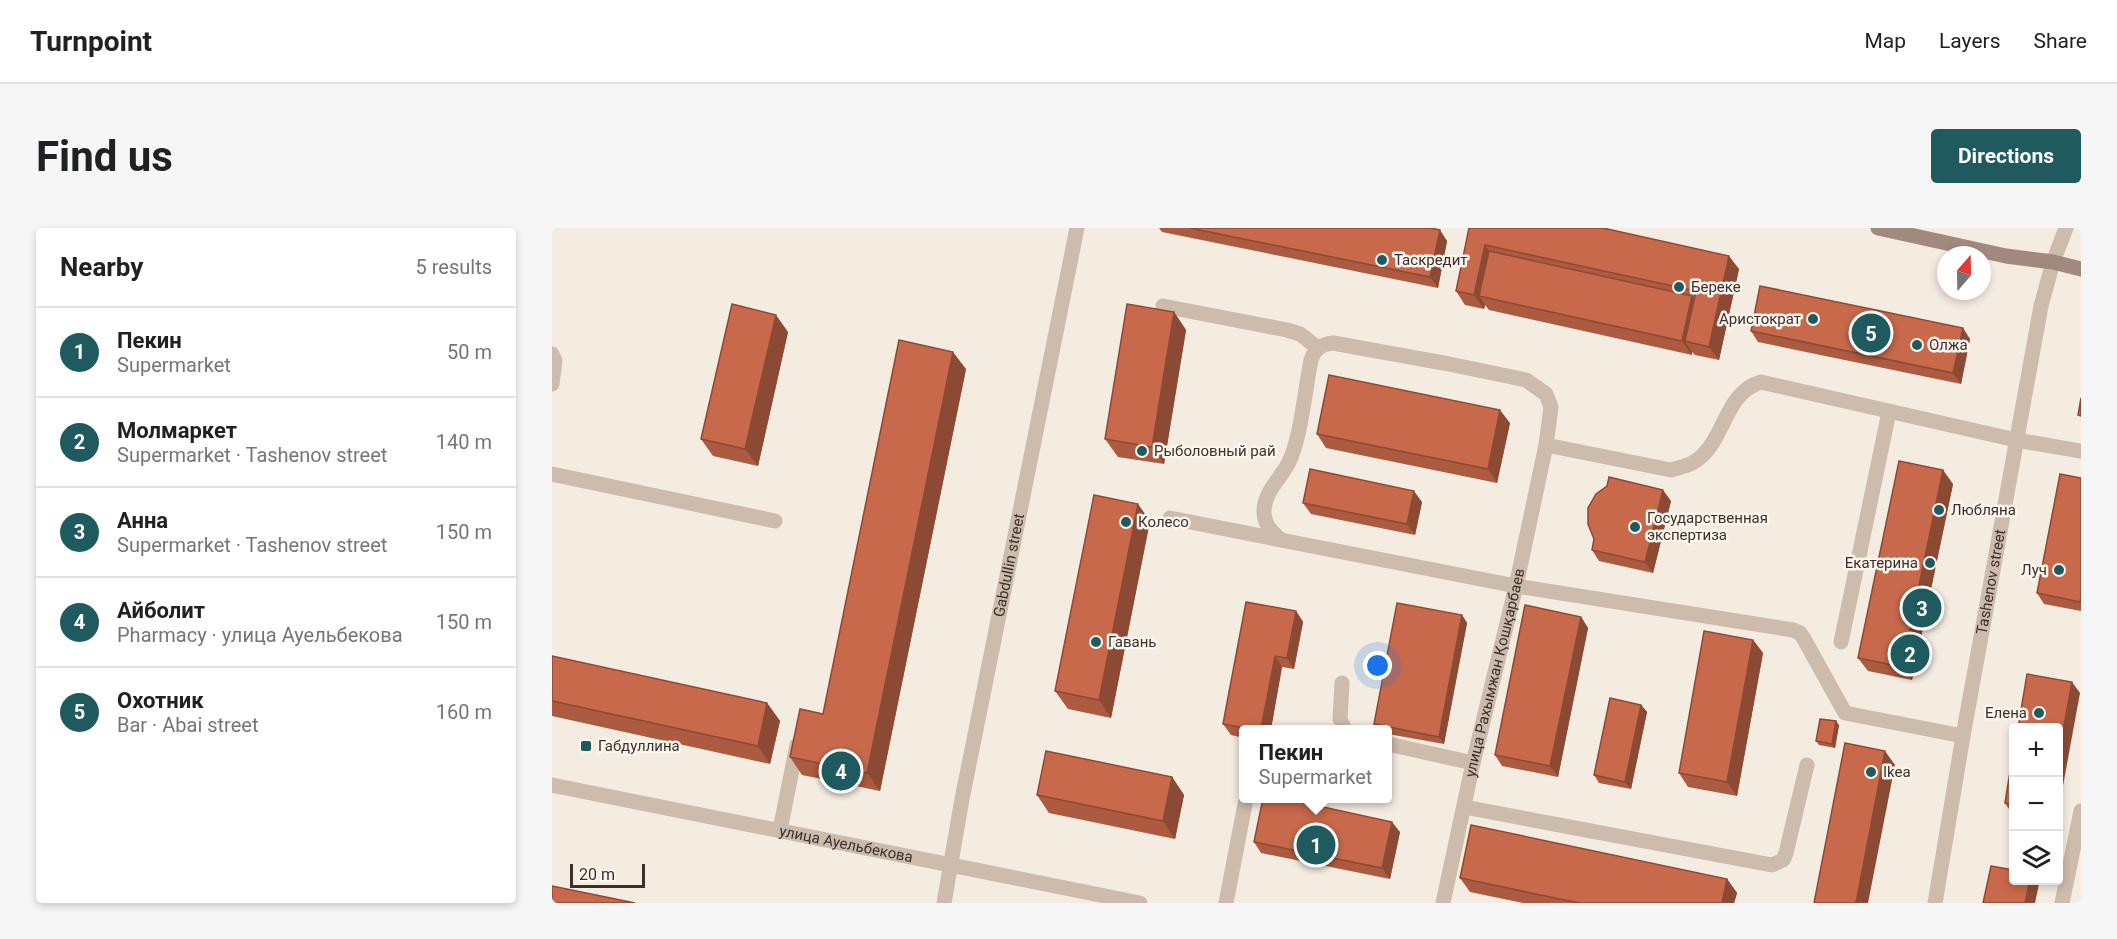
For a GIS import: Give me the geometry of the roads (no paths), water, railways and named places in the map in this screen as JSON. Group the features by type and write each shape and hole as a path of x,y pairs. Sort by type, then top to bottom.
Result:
{"main road":[{"path":"1878,228 2006,256 2053,262 2081,269"}],"street":[{"name":"Gabdullin street","path":"944,903 1077,228"},
{"name":"Tashenov street","path":"1935,903 2041,306 2053,262 2066,228"},
{"path":"1163,306 1287,330 1300,334 1318,348 1311,360 1294,451 1265,505 1269,530 1281,540"},
{"name":"улица Рахымжан Қошқарбаев","path":"1318,348 1325,344 1333,344 1526,380 1546,394 1551,407 1546,445 1516,586 1473,764 1443,903"},
{"path":"552,354 555,361 552,384"},
{"path":"1546,445 1671,470 1686,466 1706,452 1741,393 1761,381 2016,440 2081,451"},
{"path":"1841,642 1889,412"},
{"path":"552,474 775,521"},
{"path":"1170,518 1516,586 1793,630 1800,633 1804,639 1845,713 1963,736"},
{"path":"1342,683 1340,719 1343,725"},
{"path":"780,830 800,735"},
{"path":"1392,745 1473,764"},
{"path":"1464,807 1772,865 1783,860 1786,853 1807,765"},
{"name":"улица Ауельбекова","path":"552,785 1140,903"},
{"path":"1226,903 1245,804"},
{"path":"2062,903 2081,811"}],"place":[{"name":"Таскредит","path":"1382,260"},
{"name":"Береке","path":"1679,287"},
{"name":"Аристократ","path":"1813,319"},
{"name":"Охотник","path":"1871,333"},
{"name":"Олжа","path":"1917,345"},
{"name":"Рыболовный рай","path":"1142,451"},
{"name":"Любляна","path":"1939,510"},
{"name":"Колесо","path":"1126,522"},
{"name":"Государственная экспертиза","path":"1635,527"},
{"name":"Екатерина","path":"1930,563"},
{"name":"Луч","path":"2059,570"},
{"name":"Анна","path":"1922,608"},
{"name":"Гавань","path":"1096,642"},
{"name":"Молмаркет","path":"1910,654"},
{"name":"Елена","path":"2039,713"},
{"name":"Габдуллина","path":"586,746"},
{"name":"Айболит","path":"841,771"},
{"name":"Ikea","path":"1871,772"},
{"name":"Пекин","path":"1316,845"}]}
